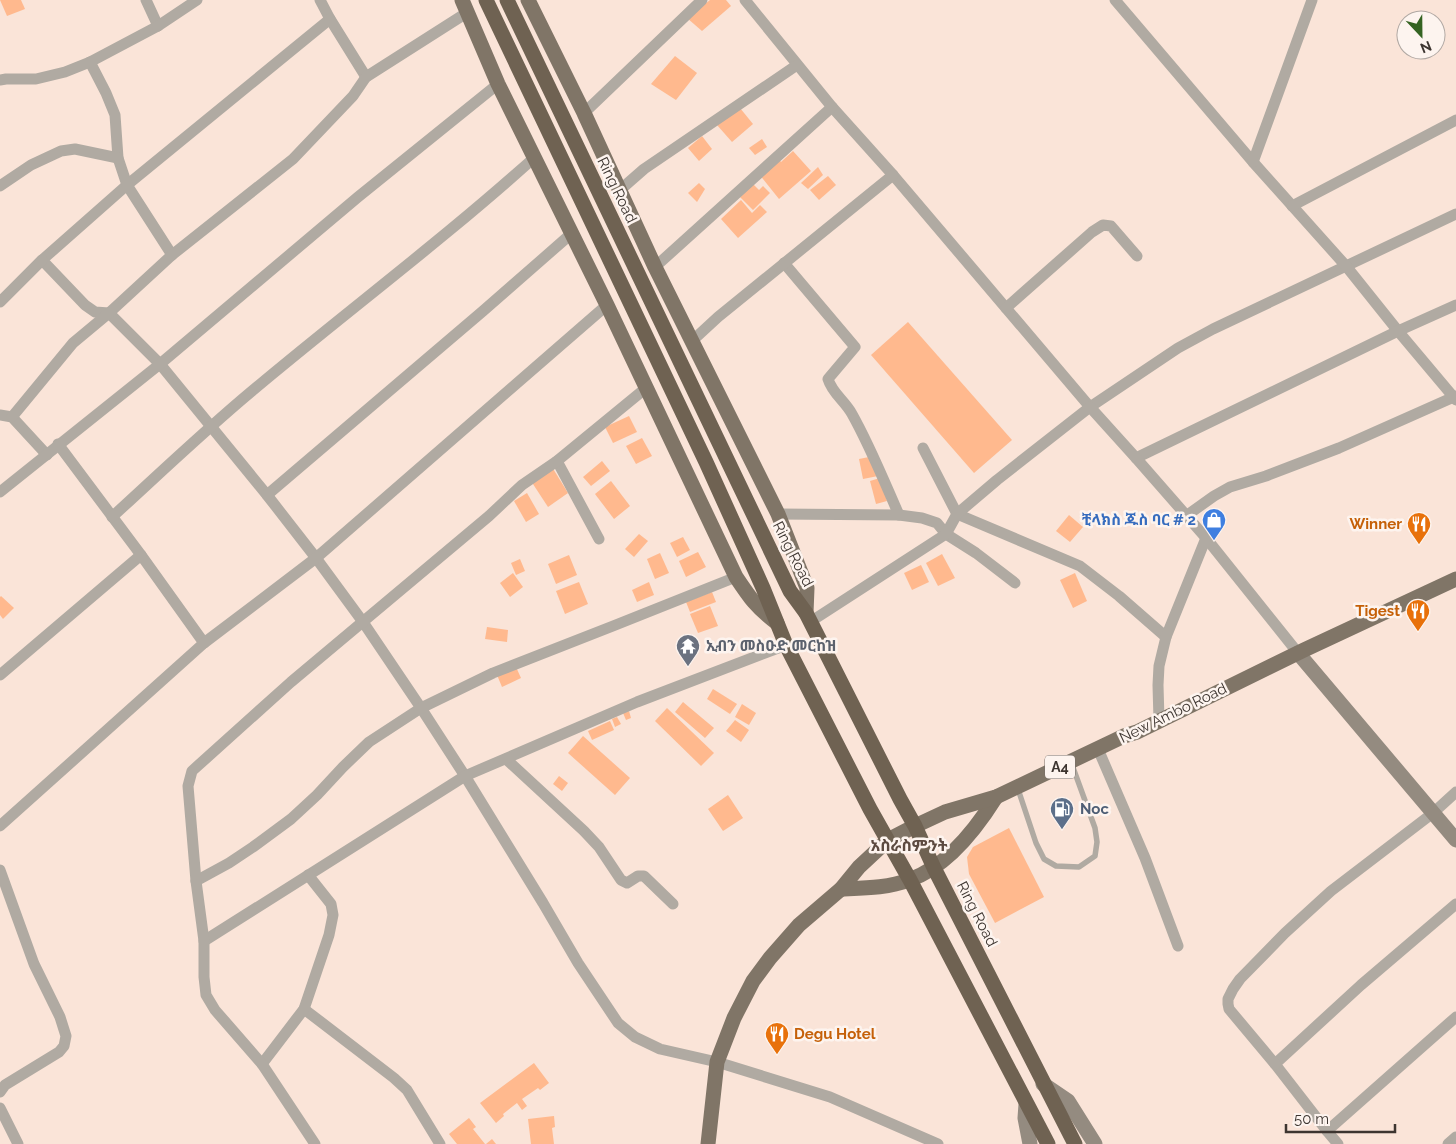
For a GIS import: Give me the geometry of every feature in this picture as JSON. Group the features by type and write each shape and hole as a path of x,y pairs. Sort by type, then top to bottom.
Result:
{"highway":[{"path":"486,0 706,462 764,588 786,645 870,809 910,880 1048,1144"},
{"name":"Ring Road","path":"507,0 790,591 808,617 1075,1144"}],"main road":[{"path":"528,0 584,114 655,267 778,514 807,588 808,617"},
{"path":"465,6 498,84 607,306 736,577 751,600 761,611 777,623"},
{"name":"New Ambo Road","path":"708,1144 717,1062 734,1018 753,981 799,925 841,889 859,867 888,840 945,812 996,797 1456,580"},
{"path":"841,889 882,886 910,880 934,868 965,840 980,823 996,797"}],"street":[{"path":"146,0 158,26"},
{"path":"0,80 36,79 65,72 90,62 158,26 196,0"},
{"path":"320,0 366,76"},
{"path":"584,114 702,0"},
{"path":"745,0 832,107 893,175 1090,407 1206,538 1298,653 1456,840"},
{"path":"1115,0 1253,162 1346,266 1455,398 1339,448 1266,476 1230,487 1186,516"},
{"path":"1253,162 1312,0"},
{"path":"12,417 73,343 109,313 172,254 293,159 353,96 366,76 465,6"},
{"path":"0,302 42,260 127,185 330,19"},
{"path":"90,62 115,115 118,158 127,185 172,254"},
{"path":"620,190 644,169 797,65"},
{"path":"0,492 160,364 358,197 498,84"},
{"path":"655,267 832,107"},
{"path":"1292,206 1456,120"},
{"path":"0,186 30,165 61,151 75,149 118,158"},
{"path":"112,517 253,390 496,192 534,157"},
{"path":"692,341 718,317 893,175"},
{"path":"808,617 946,534 957,514 997,480 1090,407 1178,348 1213,329 1456,214"},
{"path":"1006,308 1092,232 1103,225 1111,226 1137,256"},
{"path":"267,495 483,312 571,234"},
{"path":"42,260 85,305 95,312 109,313 160,364 316,558 363,622 421,708 465,776 578,963 618,1023 635,1037 660,1049 717,1062 830,1097 938,1144"},
{"path":"784,263 855,347 828,379 830,387 851,411 868,444 899,515"},
{"path":"1136,458 1398,331 1456,305"},
{"path":"0,826 204,643 316,558 607,306"},
{"path":"315,1144 262,1064 215,1010 206,995 204,941 196,881 188,786 192,771 277,694 489,516 522,485 556,461 646,388"},
{"path":"0,415 12,417 47,455"},
{"path":"58,444 204,643"},
{"path":"923,448 957,514 1080,566 1119,596 1166,637"},
{"path":"556,461 599,539"},
{"path":"778,514 899,515 922,518 936,523 946,534 1015,583"},
{"path":"1159,720 1159,666 1166,637 1206,538"},
{"path":"0,675 141,556"},
{"path":"196,881 253,847 291,819 369,742 421,708 493,673 736,577"},
{"path":"204,941 465,776 637,702 786,645"},
{"path":"1098,749 1145,858 1178,946"},
{"path":"506,759 584,831 599,847 621,880 627,882 638,876 644,876 673,904"},
{"path":"1338,1144 1229,1008 1228,999 1240,979 1285,933 1331,891 1433,813 1456,792"},
{"path":"0,870 34,964 60,1017 66,1036 64,1046 59,1052 5,1085 0,1092"},
{"path":"262,1064 304,1009 326,945 333,915 330,904 308,875"},
{"path":"1274,1064 1361,984 1456,904"},
{"path":"304,1009 394,1078 406,1090 440,1144"},
{"path":"1328,1131 1456,1018"},
{"path":"1044,1084 1068,1101 1095,1144"},
{"path":"1026,1104 1025,1118 1030,1144"},
{"path":"0,1108 18,1144"},
{"path":"1448,1144 1456,1137"}],"lane":[{"path":"1017,787 1036,843 1044,858 1056,866 1079,867 1095,856 1097,842 1095,828 1071,762"}],"building":[{"path":"0,0 21,0 25,9 7,16"},
{"path":"710,0 726,0 731,6 702,31 687,18"},
{"path":"675,56 697,73 676,100 651,84"},
{"path":"740,108 753,124 732,142 717,125"},
{"path":"702,136 712,149 699,161 688,148"},
{"path":"762,139 767,147 755,155 749,148"},
{"path":"793,151 811,171 779,199 759,174 778,158 781,162"},
{"path":"818,167 823,175 808,189 801,183"},
{"path":"828,176 836,185 819,200 810,190"},
{"path":"751,182 759,190 763,186 770,193 753,210 738,195"},
{"path":"699,183 705,189 697,202 688,193"},
{"path":"741,200 752,213 760,205 767,212 738,238 721,219"},
{"path":"908,322 1012,440 974,473 871,355"},
{"path":"629,416 637,432 613,443 605,427"},
{"path":"642,438 652,456 636,464 626,446"},
{"path":"874,456 878,476 863,479 859,459"},
{"path":"602,461 610,471 591,486 583,477"},
{"path":"552,467 568,493 548,507 531,481"},
{"path":"880,478 887,501 876,504 870,481"},
{"path":"611,481 630,506 614,519 595,494"},
{"path":"527,493 539,514 526,522 514,501"},
{"path":"1069,515 1083,527 1070,542 1056,531"},
{"path":"639,534 648,541 634,557 625,549"},
{"path":"683,537 690,550 677,557 670,543"},
{"path":"698,552 706,567 686,577 679,561"},
{"path":"660,553 669,573 655,579 647,559"},
{"path":"942,554 955,578 938,586 926,563"},
{"path":"569,555 577,575 556,584 548,564"},
{"path":"520,559 525,571 516,575 511,563"},
{"path":"921,565 929,582 912,590 904,573"},
{"path":"513,573 523,587 510,597 500,583"},
{"path":"1075,573 1087,601 1073,608 1060,580"},
{"path":"579,582 588,604 565,614 556,591"},
{"path":"649,582 654,595 637,602 632,590"},
{"path":"712,592 716,602 690,612 686,602"},
{"path":"1,596 14,608 3,619 0,615"},
{"path":"710,606 718,626 698,633 690,614"},
{"path":"487,627 508,630 507,642 485,639"},
{"path":"516,667 521,678 502,687 497,675"},
{"path":"713,689 737,704 730,714 707,699"},
{"path":"683,702 714,728 705,738 675,712"},
{"path":"742,704 756,713 749,725 735,717"},
{"path":"667,708 714,753 701,766 655,721"},
{"path":"629,711 631,718 626,720 623,713"},
{"path":"617,717 621,724 615,727 612,719"},
{"path":"735,720 749,730 741,742 726,731"},
{"path":"610,721 614,730 592,740 588,731"},
{"path":"583,736 630,778 615,795 568,753"},
{"path":"559,776 568,783 562,791 553,784"},
{"path":"728,795 743,818 723,831 708,809"},
{"path":"1009,828 1044,897 995,923 969,874 967,857 973,847"},
{"path":"534,1063 549,1083 522,1099 527,1106 522,1110 517,1103 503,1114 504,1116 496,1123 480,1103"},
{"path":"554,1116 555,1127 552,1128 554,1144 531,1144 528,1119"},
{"path":"469,1118 476,1127 473,1129 485,1144 457,1144 449,1134"},
{"path":"492,1139 496,1144 486,1144"}],"place":[{"name":"ቺላክስ ጁስ ባር # 2","path":"1214,541"},
{"name":"Winner","path":"1419,545"},
{"name":"Tigest","path":"1418,632"},
{"name":"ኢብን መስዑድ መርከዝ","path":"688,667"},
{"name":"Noc","path":"1062,830"},
{"name":"Degu Hotel","path":"777,1055"}],"district":[{"name":"አስራስምንት","path":"909,845"}]}
